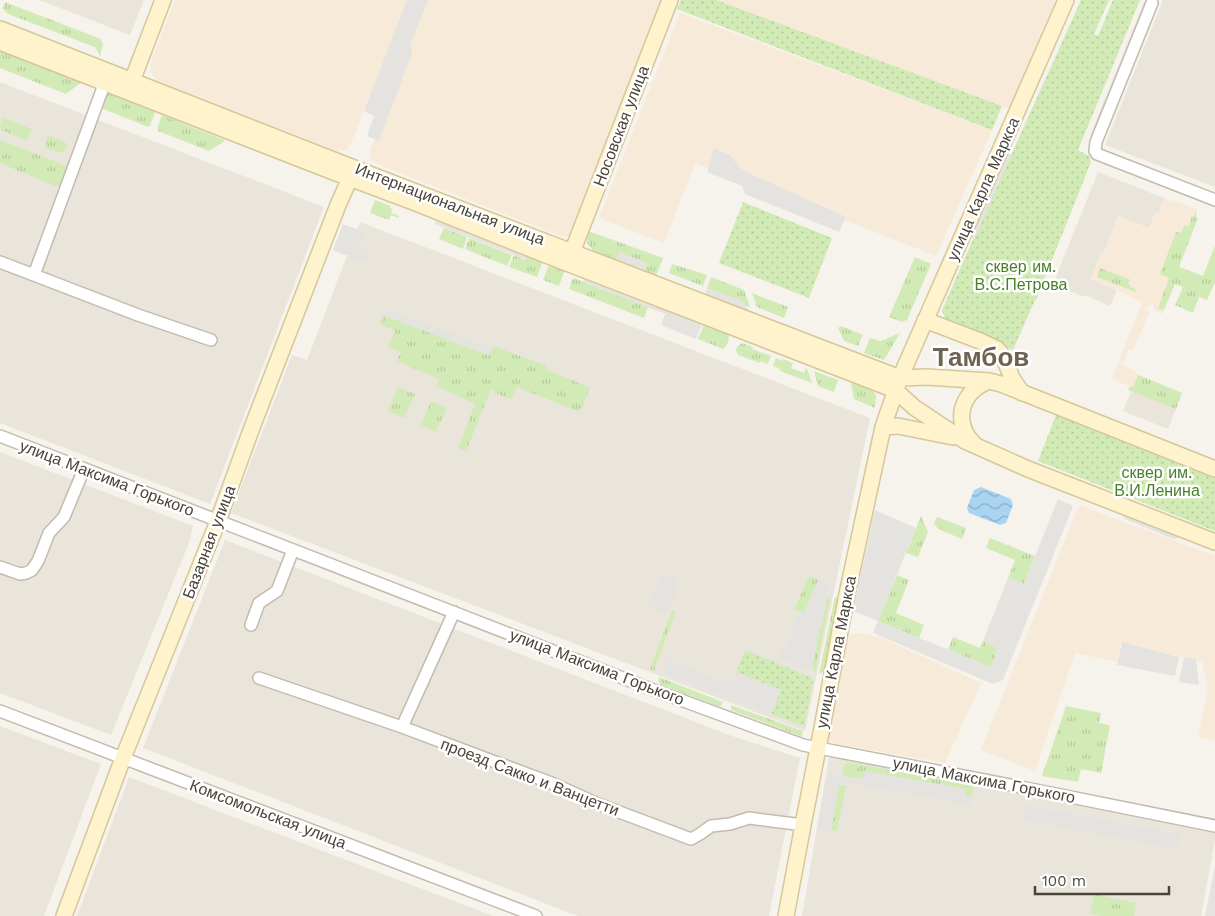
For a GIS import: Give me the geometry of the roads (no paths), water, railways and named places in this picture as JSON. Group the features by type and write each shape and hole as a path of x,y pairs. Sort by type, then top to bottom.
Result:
{"main road":[{"path":"130,86 164,0"},
{"name":"Носовская улица","path":"570,257 670,0"},
{"name":"улица Карла Маркса","path":"786,916 846,594 883,427 897,384 1066,0"},
{"name":"Интернациональная улица","path":"0,29 130,86 897,384 915,408 959,438 1028,469 1215,542"},
{"name":"Интернациональная улица","path":"0,42 105,82 130,86"},
{"name":"Базарная улица","path":"64,916 123,758 218,521 251,430 352,173"},
{"path":"925,320 997,349 1003,356 1012,378 1022,392"},
{"name":"Интернациональная улица","path":"897,384 915,376 989,381 1022,392 1215,469"},
{"path":"976,446 965,433 962,426 962,409 969,394 975,388 989,381"},
{"path":"883,427 898,426 959,438"}],"street":[{"path":"1152,3 1094,148 1097,154 1215,200"},
{"path":"34,275 105,82"},
{"path":"0,262 138,315 212,340"},
{"name":"улица Максима Горького","path":"0,436 723,716 804,745 1215,826"},
{"path":"0,567 20,574 32,570 50,533 64,516 84,469"},
{"path":"251,625 259,603 277,591 293,550"},
{"path":"402,727 454,612"},
{"name":"проезд Сакко и Ванцетти","path":"259,678 402,727 554,784 598,804 691,838 711,826 730,824 749,818 802,825"},
{"name":"Комсомольская улица","path":"0,711 536,916"}],"water":[{"path":"981,487 1011,499 1013,505 1006,523 1000,525 969,513 967,508 974,490"}],"district":[{"name":"Тамбов","path":"981,357"}],"park label":[{"name":"сквер им. В.С.Петрова","path":"1021,275"},
{"name":"сквер им. В.И.Ленина","path":"1157,481"}]}
